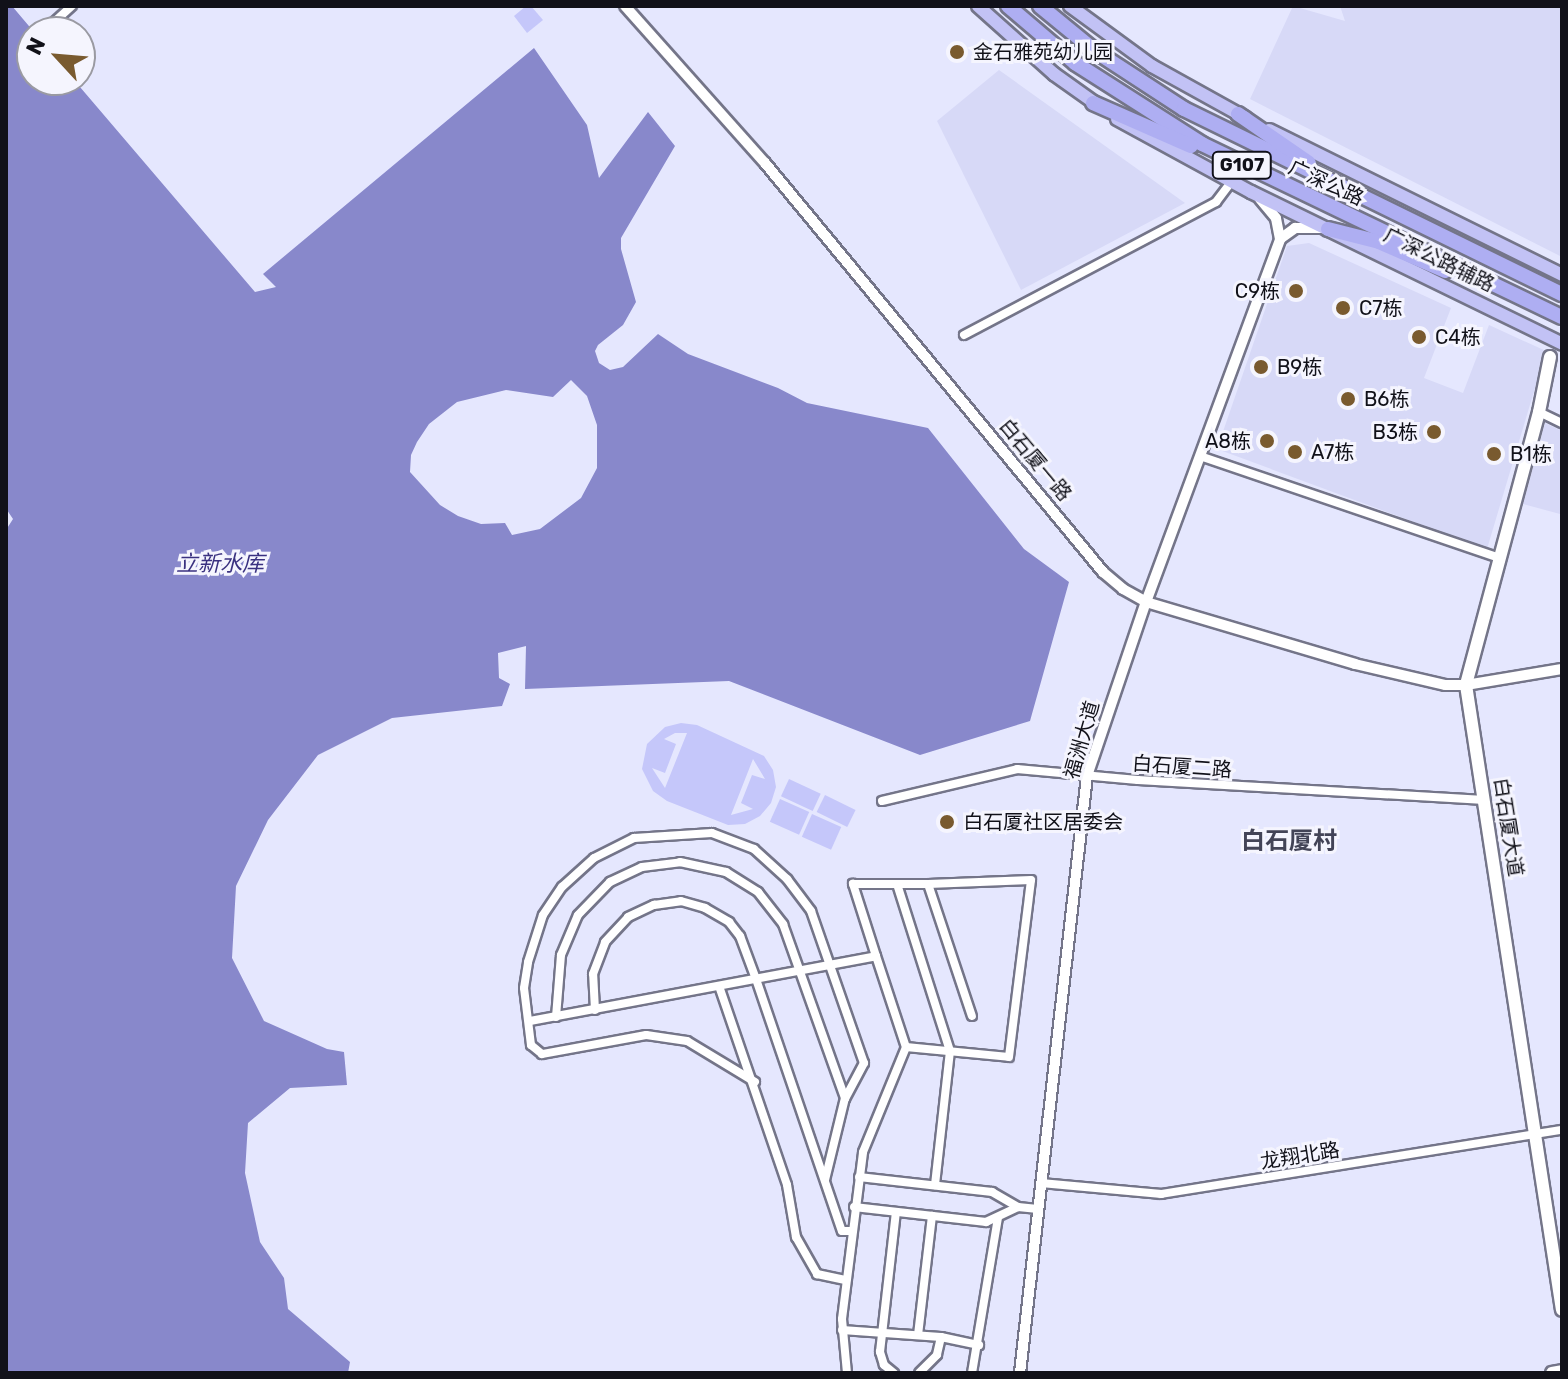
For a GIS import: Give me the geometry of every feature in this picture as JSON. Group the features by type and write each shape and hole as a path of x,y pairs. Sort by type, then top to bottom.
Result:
{"highway":[{"name":"广深公路","path":"1008,6 1109,87 1255,172 1562,317"},
{"name":"广深公路","path":"1040,6 1095,51 1153,91 1232,135 1562,294"},
{"path":"1093,103 1255,172"},
{"path":"1238,114 1346,189"},
{"path":"1328,229 1379,242 1457,276 1499,287"}],"main road":[{"name":"广深公路辅路","path":"978,6 1054,74 1093,103 1166,148 1562,344"},
{"name":"广深公路辅路","path":"1070,6 1152,66 1238,114 1562,275"},
{"name":"白石厦大道","path":"1550,357 1539,412 1466,685 1562,1310"},
{"path":"1552,1373 1562,1371"}],"street":[{"name":"白石厦一路","path":"625,6 765,163 1103,572 1146,602 1355,664 1445,685 1466,685 1562,669"},
{"path":"964,335 1216,202 1231,182"},
{"path":"1251,192 1273,211 1280,239 1295,228 1328,229"},
{"name":"福洲大道","path":"1020,1373 1087,776 1146,602 1280,239"},
{"path":"1539,412 1562,423"},
{"path":"1200,456 1499,558"},
{"name":"白石厦二路","path":"882,801 1017,769 1484,800"},
{"path":"755,1082 687,1041 646,1035 542,1054 531,1045 524,988 528,962 543,915 562,887 594,858 634,838 712,833 754,849 787,879 811,911 864,1063 845,1098 825,1180"},
{"path":"556,1017 561,955 578,915 610,882 642,867 680,862 726,872 758,892 783,924 845,1098"},
{"path":"847,1373 842,1330 851,1231 863,1152 906,1047 853,884 1031,880 1009,1057 906,1047"},
{"path":"897,884 950,1051 935,1185"},
{"path":"928,884 972,1016"},
{"path":"595,1010 593,974 605,942 628,917 654,905 681,901 705,908 729,922 740,936 756,979 842,1231 851,1231"},
{"path":"530,1021 876,956"},
{"path":"719,986 755,1082 787,1185 796,1237 817,1274 846,1280"},
{"name":"龙翔北路","path":"1041,1183 1161,1194 1562,1130"},
{"path":"859,1177 992,1192 1018,1207 1038,1209"},
{"path":"854,1207 986,1222 1018,1207"},
{"path":"894,1373 884,1365 880,1352 896,1212"},
{"path":"918,1335 932,1216"},
{"path":"972,1373 998,1218"},
{"path":"842,1330 941,1337 979,1345"},
{"path":"919,1373 937,1355 941,1337"}],"shaded area":[{"path":"526,6 531,6 543,20 527,33 514,16"},
{"path":"1293,6 1345,21 1340,6 1562,6 1562,257 1250,99"},
{"path":"999,70 1185,203 1021,290 937,121"},
{"path":"1309,243 1451,308 1424,378 1463,393 1489,325 1546,351 1487,549 1217,449 1287,246"},
{"path":"1545,423 1562,431 1560,514 1523,504"},
{"path":"681,723 697,725 764,756 773,770 776,787 771,803 760,816 745,824 728,825 667,801 653,791 642,769 647,744 665,727","holes":["675,733 687,733 665,788 652,768 665,773 676,744 664,739","753,759 765,779 752,775 741,803 753,809 731,815"]},
{"path":"789,779 821,794 813,811 781,796"},
{"path":"825,795 856,810 847,827 817,812"},
{"path":"780,799 809,812 799,835 770,822"},
{"path":"812,814 841,827 831,850 802,837"}],"water":[{"name":"立新水库","path":"6,6 12,6 20,16 16,16 16,96 88,96 255,292 276,287 263,274 534,48 587,125 599,178 648,112 675,146 621,238 621,249 636,302 623,325 598,345 595,351 599,363 610,370 623,367 658,334 688,354 778,388 807,403 928,428 1024,549 1069,582 1030,721 920,755 729,681 525,689 526,646 498,653 499,678 510,684 502,706 392,718 318,755 268,820 236,886 232,958 264,1021 327,1049 344,1052 347,1085 290,1088 248,1123 245,1173 260,1242 284,1278 288,1309 350,1362 348,1373 6,1373 6,530 13,519 7,510","holes":["571,380 587,396 597,425 597,468 581,498 540,529 512,535 505,523 481,524 458,516 440,505 410,472 411,455 429,424 457,402 506,390 553,397"]}],"place":[{"name":"金石雅苑幼儿园","path":"957,52"},
{"name":"C9栋","path":"1296,291"},
{"name":"C7栋","path":"1343,308"},
{"name":"C4栋","path":"1419,337"},
{"name":"B9栋","path":"1261,367"},
{"name":"B6栋","path":"1348,399"},
{"name":"B3栋","path":"1434,432"},
{"name":"A8栋","path":"1267,441"},
{"name":"A7栋","path":"1295,452"},
{"name":"B1栋","path":"1494,454"},
{"name":"白石厦社区居委会","path":"947,822"}],"district":[{"name":"白石厦村","path":"1289,842"}]}
